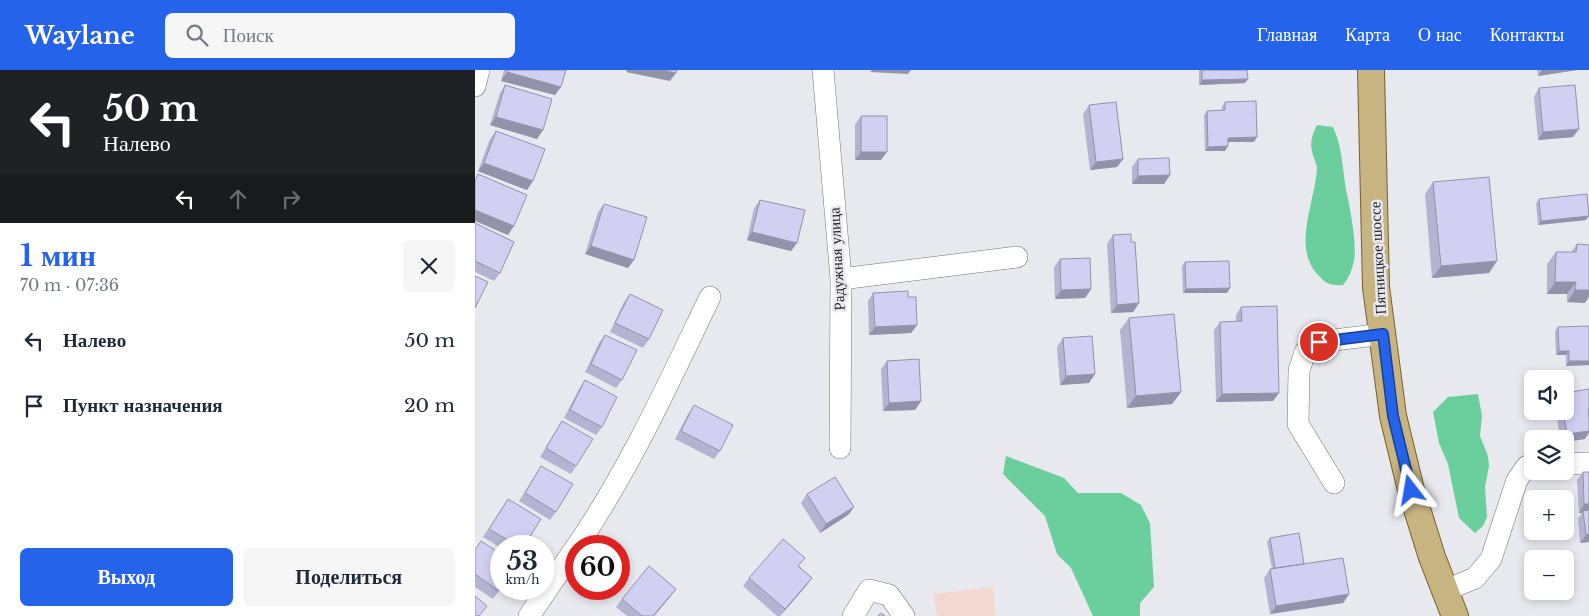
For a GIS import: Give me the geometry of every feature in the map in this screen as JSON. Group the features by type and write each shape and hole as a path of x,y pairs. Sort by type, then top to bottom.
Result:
{"main road":[{"name":"Пятницкое шоссе","path":"1371,70 1376,287 1393,416 1406,471 1432,557 1455,616"}],"street":[{"path":"475,86 479,70"},
{"name":"Радужная улица","path":"823,70 841,279 840,448"},
{"path":"841,279 1017,257"},
{"path":"585,535 644,434 710,297"},
{"path":"1334,483 1297,424 1299,371 1305,352 1319,342 1383,334"},
{"path":"1574,464 1589,463"},
{"path":"1444,591 1475,578 1491,559 1517,480 1524,470"},
{"path":"529,616 565,564"},
{"path":"853,616 869,590 889,595 904,616"}],"shaded area":[{"path":"993,587 996,616 937,616 933,594"}],"green space":[{"path":"1317,125 1333,127 1337,136 1352,221 1355,255 1350,274 1343,285 1329,284 1322,279 1311,265 1307,252 1307,225 1317,169 1311,141"},
{"path":"1478,394 1482,416 1480,436 1488,456 1489,466 1485,487 1487,517 1483,526 1475,533 1459,518 1448,464 1439,443 1433,412 1448,397"},
{"path":"1006,456 1064,478 1078,493 1121,493 1141,505 1150,523 1154,587 1140,603 1140,616 1093,616 1071,568 1057,554 1045,516 1003,474"}],"building":[{"path":"508,70 566,70 561,87 507,72"},
{"path":"662,70 677,70 676,73"},
{"path":"1202,70 1247,70 1248,79 1202,80"},
{"path":"505,85 552,99 543,130 496,117"},
{"path":"1575,85 1579,129 1543,132 1539,88"},
{"path":"1256,101 1257,137 1228,138 1228,146 1208,147 1207,111 1225,110 1225,102"},
{"path":"1116,102 1123,159 1096,162 1089,105"},
{"path":"861,116 887,116 887,152 861,152"},
{"path":"496,131 545,149 533,181 484,163"},
{"path":"1169,158 1170,175 1138,176 1138,159"},
{"path":"478,174 527,195 514,226 475,210 475,181"},
{"path":"1489,177 1497,261 1441,266 1433,182"},
{"path":"1587,194 1589,216 1541,221 1539,199"},
{"path":"760,200 805,210 797,243 752,232"},
{"path":"604,204 647,217 634,260 591,246"},
{"path":"475,223 514,242 500,273 475,261"},
{"path":"1131,234 1131,242 1135,242 1139,303 1117,305 1113,235"},
{"path":"1577,244 1589,245 1589,290 1575,290 1576,282 1555,282 1556,252 1576,252"},
{"path":"1090,258 1091,289 1061,290 1060,259"},
{"path":"1229,261 1230,288 1186,289 1185,262"},
{"path":"475,276 488,282 475,308"},
{"path":"908,291 908,297 916,297 917,325 875,327 873,293"},
{"path":"630,294 663,310 649,339 615,323"},
{"path":"1277,306 1279,393 1222,394 1220,322 1242,321 1241,307"},
{"path":"1174,314 1181,392 1136,396 1129,318"},
{"path":"1589,326 1589,361 1569,361 1569,351 1559,351 1558,327"},
{"path":"605,335 637,350 622,380 591,364"},
{"path":"1092,336 1095,374 1066,376 1063,338"},
{"path":"919,359 921,401 889,403 887,361"},
{"path":"585,380 617,397 602,427 570,410"},
{"path":"1589,389 1589,431 1574,433 1574,430 1566,430 1565,420 1574,420 1574,392"},
{"path":"694,405 733,425 720,451 681,431"},
{"path":"562,421 593,439 576,466 546,448"},
{"path":"541,466 573,484 556,512 525,493"},
{"path":"1583,472 1589,472 1589,504 1584,504"},
{"path":"835,477 854,507 826,524 807,494"},
{"path":"508,499 541,519 531,535 499,535 489,529"},
{"path":"1589,510 1589,534 1586,535 1583,511"},
{"path":"1299,533 1304,564 1275,568 1270,538"},
{"path":"783,539 805,558 798,566 812,578 785,609 749,578"},
{"path":"481,541 490,547 490,585 475,574 475,550"},
{"path":"1343,558 1349,594 1276,606 1270,569"},
{"path":"649,566 676,589 653,616 642,616 623,600 630,600 630,589"},
{"path":"475,596 487,606 479,616 475,616"}],"route":[{"path":"1319,342 1383,334 1393,416 1411,490"}]}
